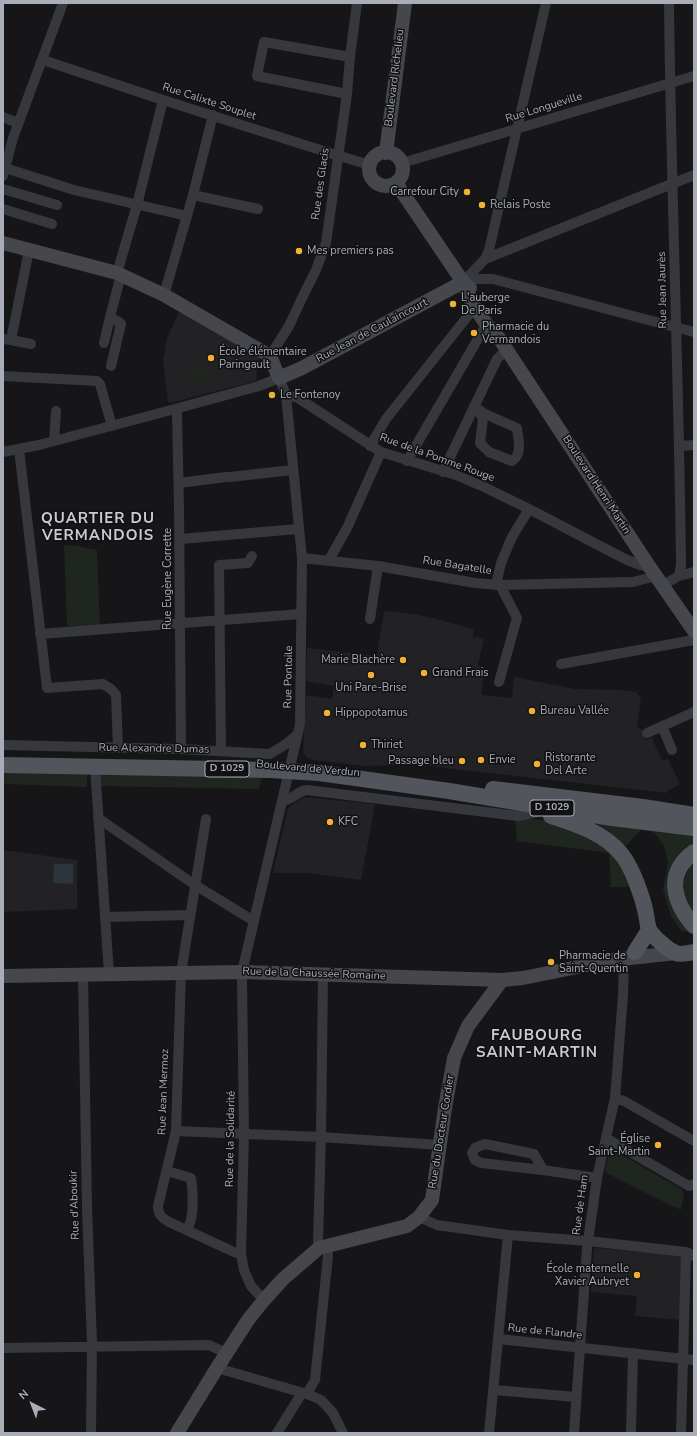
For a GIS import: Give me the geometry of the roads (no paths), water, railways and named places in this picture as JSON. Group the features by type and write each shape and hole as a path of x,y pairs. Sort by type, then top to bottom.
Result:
{"main road":[{"name":"Boulevard Richelieu","path":"386,153 405,3"},
{"path":"382,153 396,156 402,163 402,174 396,183 386,186 376,183 370,175 370,165 374,157 382,153"},
{"name":"Boulevard Henri Martin","path":"396,183 463,282 469,297 486,325 503,344 694,631"},
{"path":"3,243 119,274 164,296 270,356 279,378"},
{"name":"Boulevard Henri Martin","path":"463,282 476,293 494,320 503,344"},
{"name":"Rue Jean de Caulaincourt","path":"279,378 302,368 463,282"},
{"name":"Rue Alexandre Dumas","path":"3,758 95,763"},
{"path":"3,765 95,763"},
{"name":"Boulevard de Verdun","path":"95,763 290,768 516,791"},
{"name":"D 1029","path":"290,768 442,790 612,818 694,828"},
{"path":"516,791 560,790 641,800 694,804"},
{"name":"D 1029","path":"516,791 694,815"},
{"path":"492,799 577,824 605,839 622,854 637,886 646,913 649,930 656,939 670,948"},
{"path":"694,852 679,868 675,887 679,906 694,926"},
{"path":"629,955 649,930"},
{"name":"Rue de la Chaussée Romaine","path":"670,948 694,944"},
{"name":"Rue de la Chaussée Romaine","path":"3,976 242,972 502,980 522,978 629,955 650,945 694,952"},
{"name":"Rue du Docteur Cordier","path":"177,1433 226,1353 252,1315 283,1280 323,1247 406,1226 419,1217 432,1200 454,1058 468,1026 502,980"}],"street":[{"path":"63,3 43,60 18,123 4,172 187,216"},
{"name":"Rue des Glacis","path":"270,356 289,326 316,270 326,243 347,94 357,3"},
{"path":"463,282 485,259 489,250 546,3"},
{"name":"Rue Jean Jaurès","path":"669,3 672,184 680,446 681,565 679,576"},
{"path":"347,94 257,76 264,42 350,57"},
{"name":"Rue Calixte Souplet","path":"43,60 163,100 370,165"},
{"name":"Rue Longueville","path":"402,163 694,76"},
{"path":"104,343 119,274 163,100"},
{"path":"164,296 193,196 213,116"},
{"path":"3,117 18,123"},
{"path":"485,259 694,175"},
{"path":"3,189 57,205"},
{"path":"193,196 258,209"},
{"path":"3,209 52,224"},
{"path":"29,250 7,339 31,344"},
{"path":"463,282 475,279 493,279 694,332"},
{"path":"370,446 386,419 475,307"},
{"path":"110,317 121,324 112,366"},
{"path":"406,461 486,325"},
{"path":"444,472 503,344"},
{"path":"3,376 97,381 100,384 112,426"},
{"path":"3,452 112,426 259,386 279,378"},
{"name":"Rue Pontoile","path":"242,972 300,724 302,558 292,470 286,395 279,378"},
{"name":"Rue de la Pomme Rouge","path":"286,395 298,398 381,452 444,472 484,487 625,559 640,565 656,576"},
{"path":"474,406 485,414 517,428 520,451 516,459 512,461 489,452 480,443 483,418 474,406"},
{"name":"Rue Eugène Corrette","path":"175,409 177,414 180,540 181,749"},
{"path":"54,441 56,411"},
{"path":"680,446 694,446"},
{"path":"19,449 47,688 103,684 111,689 116,694 118,748"},
{"path":"329,560 347,528 381,452"},
{"path":"178,482 292,470"},
{"path":"499,682 517,618 498,585 501,563 512,537 529,509"},
{"path":"180,540 298,528"},
{"path":"221,751 219,565 248,562 252,556"},
{"name":"Rue Bagatelle","path":"302,558 378,566 474,583 498,585 633,582 656,576 679,576 694,572"},
{"path":"370,619 378,566"},
{"path":"40,634 301,614"},
{"path":"561,664 694,640"},
{"path":"647,733 694,712"},
{"path":"662,726 672,750"},
{"name":"Rue Alexandre Dumas","path":"3,745 181,749 270,754 298,734"},
{"path":"95,763 109,974"},
{"name":"Boulevard de Verdun","path":"282,801 289,800 302,790 307,790 518,816 537,812"},
{"path":"98,818 195,884 254,921"},
{"name":"Rue Jean Mermoz","path":"206,819 181,973 176,1131 158,1206 158,1212 161,1217 186,1230 241,1254"},
{"path":"105,917 190,915"},
{"name":"Rue de Ham","path":"574,1433 588,1241 597,1178 615,1098 623,995 629,955"},
{"name":"Rue de la Solidarité","path":"242,972 244,1134 241,1254 244,1270 251,1286 264,1300"},
{"path":"277,1433 315,1380 328,1256 323,1247 318,1243 323,974"},
{"name":"Rue d'Aboukir","path":"83,975 87,1207 92,1347 91,1433"},
{"path":"615,1098 624,1101 694,1141"},
{"path":"176,1131 321,1137 440,1145"},
{"path":"606,1138 691,1185"},
{"path":"543,1170 534,1154 485,1144 475,1148 472,1153 475,1160 481,1163 597,1178"},
{"path":"167,1171 191,1178 193,1186 192,1208 190,1223 186,1230"},
{"path":"419,1217 437,1225 508,1234 588,1241 690,1254 682,1358 681,1433"},
{"name":"Rue de Flandre","path":"508,1234 498,1339 694,1360"},
{"path":"489,1433 498,1339"},
{"path":"3,1348 209,1345 226,1353"},
{"path":"631,1433 633,1353"},
{"path":"217,1368 305,1393 321,1400 333,1413 342,1433"},
{"path":"494,1390 576,1397"}],"place":[{"name":"Carrefour City","path":"467,192"},
{"name":"Relais Poste","path":"482,205"},
{"name":"Mes premiers pas","path":"299,251"},
{"name":"L'auberge De Paris","path":"453,304"},
{"name":"Pharmacie du Vermandois","path":"474,333"},
{"name":"École élémentaire Paringault","path":"211,358"},
{"name":"Le Fontenoy","path":"272,395"},
{"name":"Marie Blachère","path":"403,660"},
{"name":"Grand Frais","path":"424,673"},
{"name":"Uni Pare-Brise","path":"371,675"},
{"name":"Bureau Vallée","path":"532,711"},
{"name":"Hippopotamus","path":"327,713"},
{"name":"Thiriet","path":"363,745"},
{"name":"Envie","path":"481,760"},
{"name":"Passage bleu","path":"462,761"},
{"name":"Ristorante Del Arte","path":"537,764"},
{"name":"KFC","path":"330,822"},
{"name":"Pharmacie de Saint-Quentin","path":"551,962"},
{"name":"Église Saint-Martin","path":"658,1145"},
{"name":"École maternelle Xavier Aubryet","path":"637,1275"}],"district":[{"name":"QUARTIER DU VERMANDOIS","path":"98,528"},
{"name":"FAUBOURG SAINT-MARTIN","path":"537,1044"}]}
